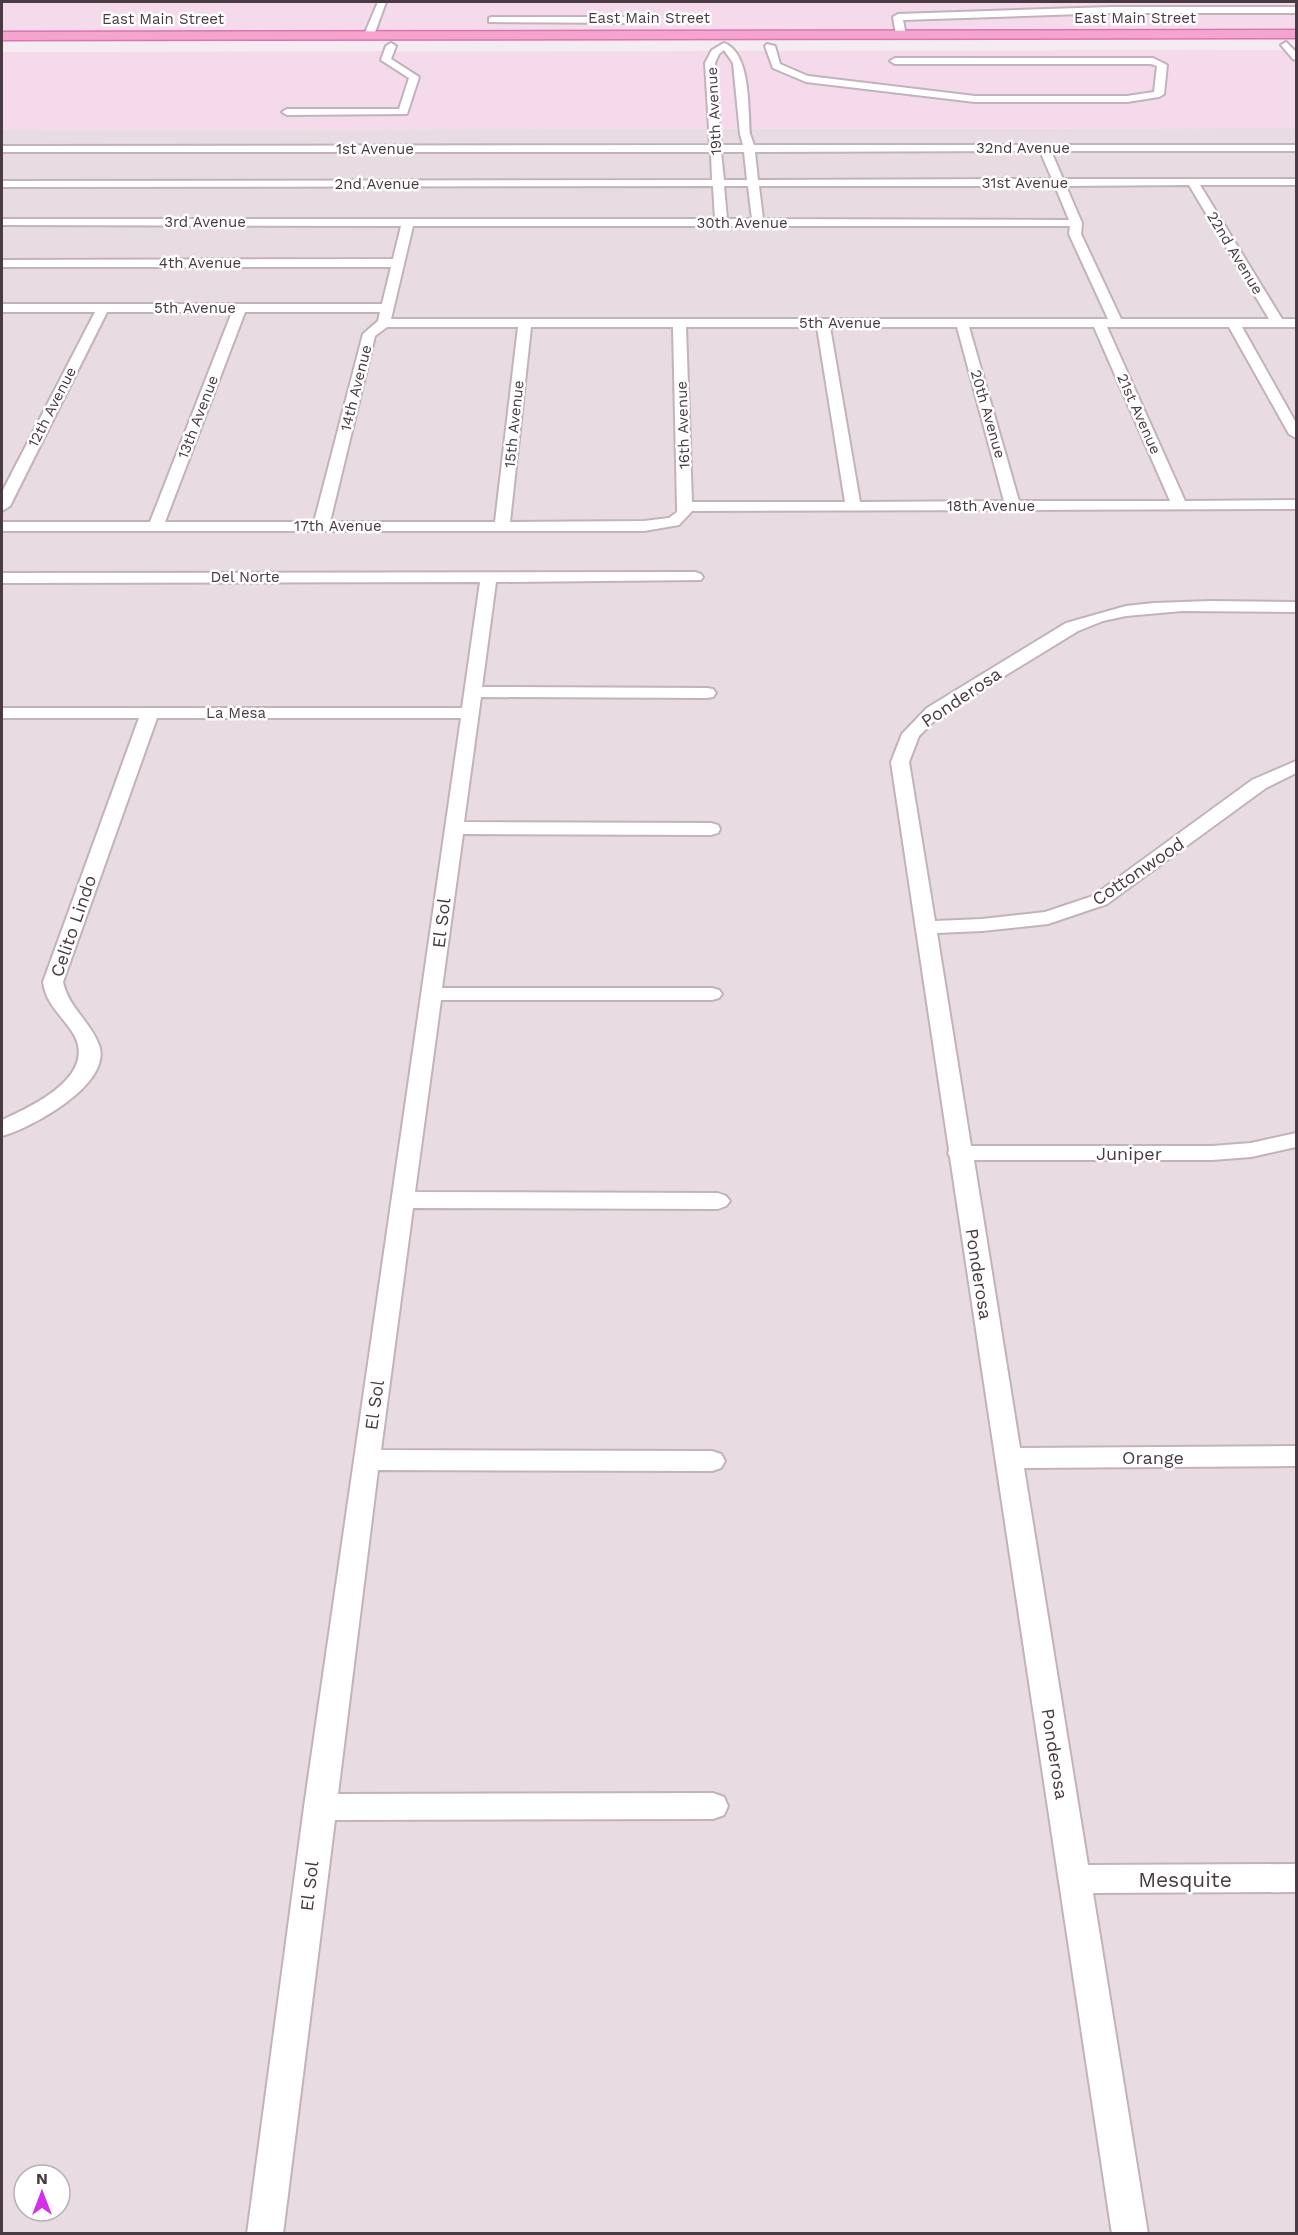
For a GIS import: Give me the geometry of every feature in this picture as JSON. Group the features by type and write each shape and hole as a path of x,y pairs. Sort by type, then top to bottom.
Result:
{"main road":[{"name":"East Main Street","path":"2,36 77,41 391,46 901,35 1296,34"},
{"name":"East Main Street","path":"2,47 77,41 493,35 638,35 723,40 770,46 1291,45"}],"lane":[{"path":"369,36 382,2"},
{"path":"901,35 898,16 974,16 1111,10 1296,10"},
{"path":"493,35 492,15 636,15 638,35"},
{"name":"19th Avenue","path":"721,223 710,63 723,40 738,63 744,129 749,148 758,223"},
{"path":"1291,45 1296,57"},
{"path":"287,112 403,112 414,77 386,60 391,46"},
{"path":"770,46 776,66 806,79 975,99 1127,99 1159,94 1162,65 1153,61 1084,57 927,57 895,62"},
{"name":"32nd Avenue","path":"749,148 1296,148"},
{"name":"1st Avenue","path":"2,149 749,148"},
{"path":"1044,148 1076,223 1076,234 1116,322"},
{"name":"31st Avenue","path":"753,183 1296,183"},
{"name":"2nd Avenue","path":"2,184 753,183"},
{"name":"22nd Avenue","path":"1193,183 1278,322"},
{"name":"3rd Avenue","path":"2,222 408,222"},
{"name":"30th Avenue","path":"408,222 441,224 1076,223"},
{"name":"14th Avenue","path":"321,526 369,334 384,322 408,222"},
{"name":"4th Avenue","path":"2,263 399,263"},
{"name":"5th Avenue","path":"2,308 388,308"},
{"name":"12th Avenue","path":"2,506 103,308"},
{"name":"13th Avenue","path":"156,526 240,308"},
{"name":"5th Avenue","path":"384,322 1296,322"},
{"name":"15th Avenue","path":"502,526 525,322"},
{"name":"16th Avenue","path":"679,322 685,507"},
{"path":"823,322 853,506"},
{"name":"20th Avenue","path":"962,322 1013,506"},
{"name":"21st Avenue","path":"1100,322 1179,505"},
{"path":"1233,322 1296,434"},
{"name":"18th Avenue","path":"685,507 1296,505"},
{"name":"17th Avenue","path":"2,527 644,526 674,522 684,513 685,507"},
{"name":"El Sol","path":"265,2234 319,1806 489,577"},
{"name":"Del Norte","path":"2,578 695,577"},
{"name":"Ponderosa","path":"1130,2234 1010,1458 959,1153 900,762 903,745 915,727 933,712 1072,627 1094,618 1158,607 1296,607"},
{"name":"La Mesa","path":"2,713 150,713 707,693"},
{"name":"Celito Lindo","path":"2,1129 48,1106 68,1092 81,1076 88,1058 89,1044 83,1031 54,998 52,982 150,713"},
{"name":"Cottonwood","path":"924,927 972,926 1048,918 1100,900 1259,784 1296,766"},
{"path":"453,828 711,829"},
{"path":"432,994 712,994"},
{"name":"Juniper","path":"959,1153 1212,1153 1251,1150 1296,1140"},
{"path":"402,1200 718,1201"},
{"name":"Orange","path":"1010,1458 1296,1456"},
{"path":"366,1460 712,1461"},
{"path":"319,1806 713,1806"},
{"name":"Mesquite","path":"1074,1880 1296,1878"}],"shaded area":[{"path":"2,2 1296,2 1296,28 2,31"},
{"path":"1296,50 1296,128 2,130 2,52"},
{"path":"1296,128 1296,2233 2,2233 2,130"}]}
